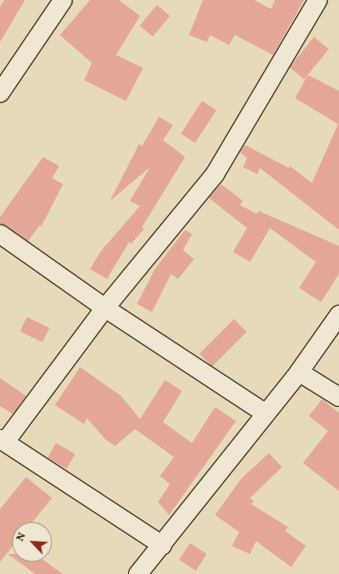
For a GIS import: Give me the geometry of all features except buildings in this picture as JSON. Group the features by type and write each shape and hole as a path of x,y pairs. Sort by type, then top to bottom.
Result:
{"street":[{"path":"0,93 63,0"},
{"path":"162,545 3,441 105,308 215,174 318,0"},
{"path":"0,234 105,308 265,413"},
{"path":"138,574 298,372 339,315"},
{"path":"298,372 339,397"}]}
